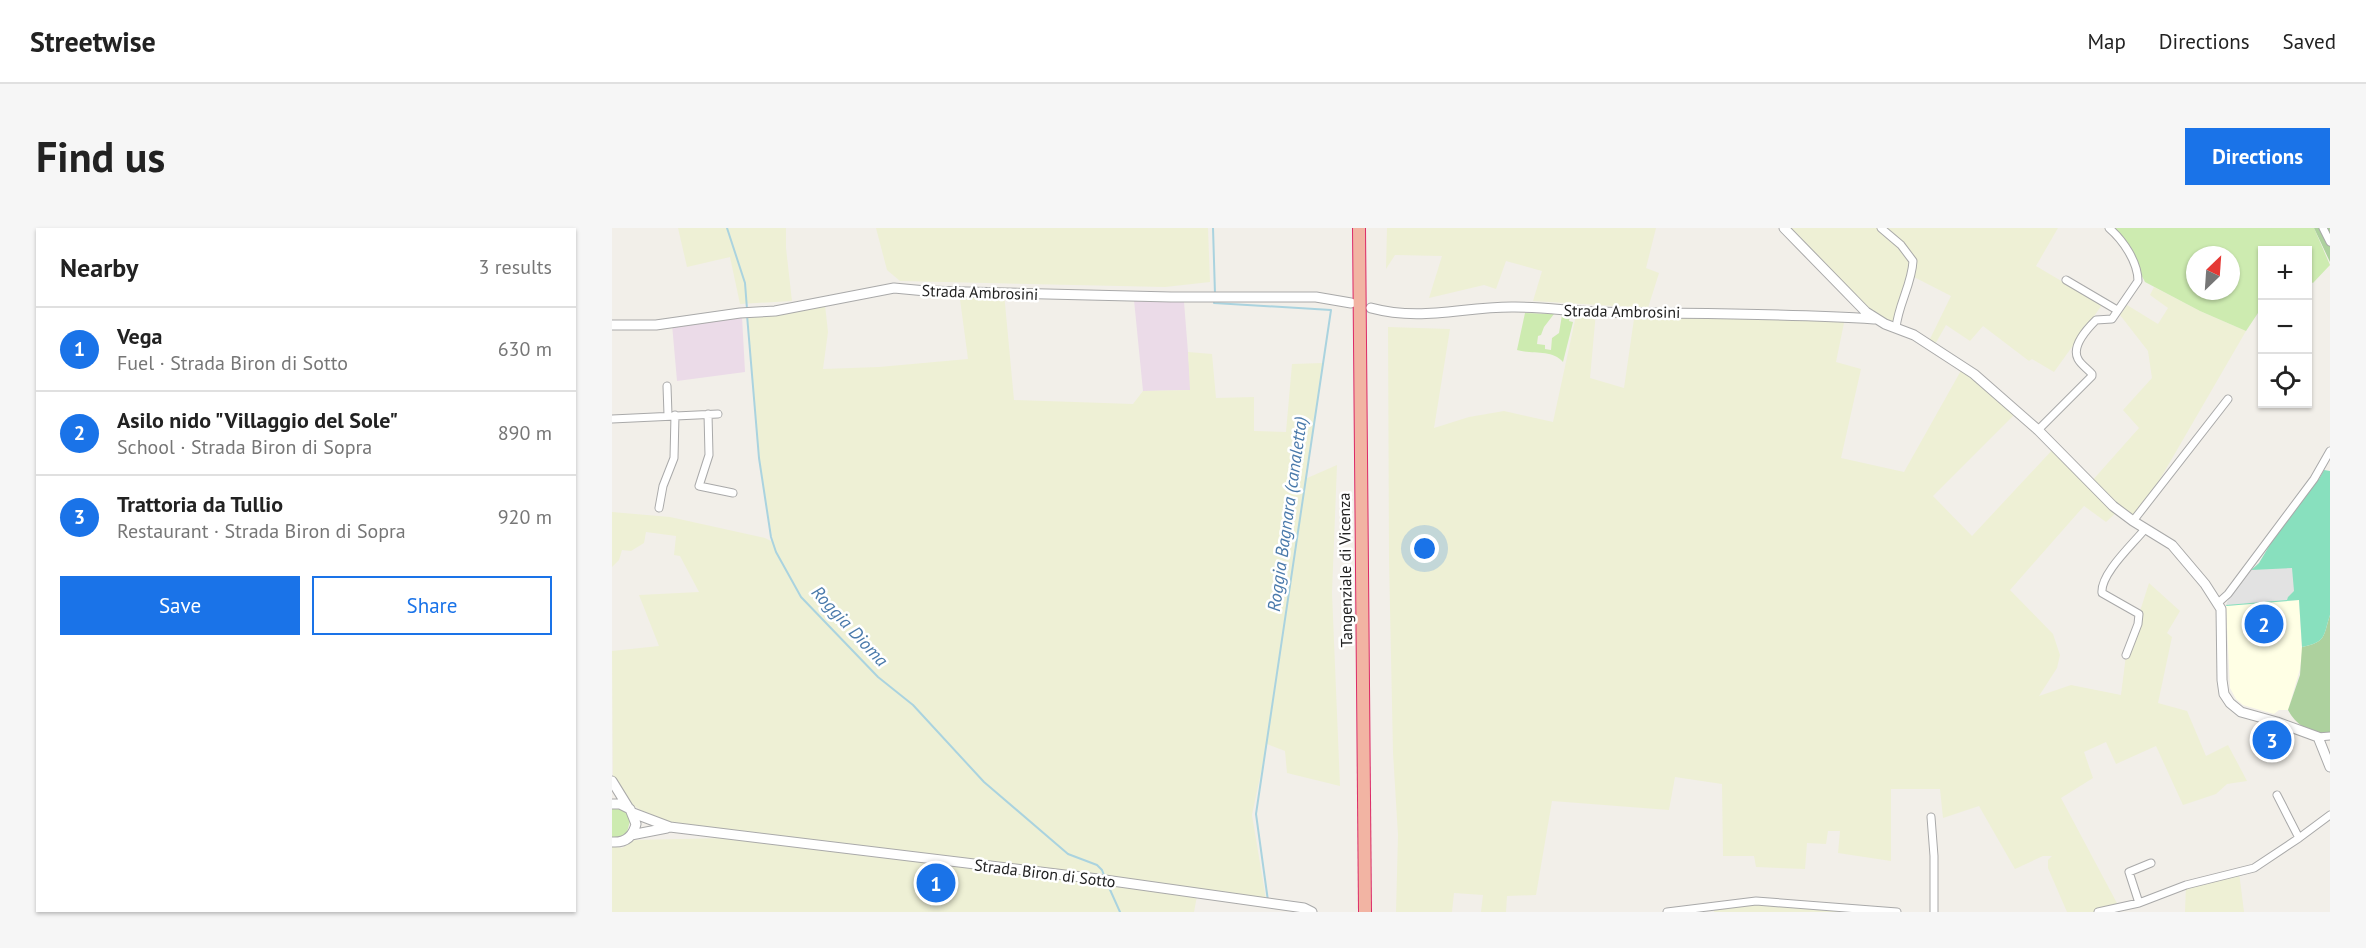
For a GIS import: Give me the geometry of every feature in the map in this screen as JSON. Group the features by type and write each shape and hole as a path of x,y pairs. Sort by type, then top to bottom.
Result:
{"highway":[{"name":"Tangenziale di Vicenza","path":"1359,228 1365,912"}],"street":[{"path":"1784,228 1874,319 1934,346 1974,374 2038,430 2114,506 2133,521 2172,545 2218,603 2222,615 2222,680 2224,694 2230,704 2241,712 2319,737 2330,736"},
{"path":"1881,228 1901,245 1913,261 1897,315 1896,328"},
{"path":"2038,430 2090,380 2092,374 2078,360 2079,342 2096,320 2112,319 2138,281 2128,251 2118,236 2109,228"},
{"path":"2323,228 2330,242"},
{"path":"2066,280 2117,310"},
{"name":"Strada Ambrosini","path":"612,325 656,325 740,313 775,311 894,288 926,291 1135,296 1316,297 1351,303"},
{"name":"Strada Ambrosini","path":"1371,308 1408,316 1485,307 1518,307 1587,312 1654,311 1874,319"},
{"path":"659,508 663,486 674,458 672,415 667,386"},
{"path":"2133,521 2228,399"},
{"path":"708,414 709,455 699,486 733,493"},
{"path":"612,418 718,414"},
{"path":"2218,603 2228,594 2314,479 2330,451"},
{"path":"2126,656 2138,624 2139,614 2111,600 2102,593 2102,586 2110,570 2145,529"},
{"path":"2319,737 2330,767"},
{"path":"612,781 631,811 636,824 631,835"},
{"path":"2277,795 2299,838"},
{"name":"Strada Biron di Sotto","path":"612,804 620,804 670,827 1098,879 1304,908 1312,912"},
{"path":"2098,912 2139,903 2186,885 2244,871 2299,838 2330,815"},
{"path":"1931,817 1934,846 1934,912"},
{"name":"Strada Biron di Sotto","path":"612,842 619,843 631,835 670,827"},
{"path":"2139,903 2129,872 2151,863"},
{"path":"1667,912 1756,901 1896,912"}],"shaded area":[{"path":"678,228 786,228 792,301 740,304 730,257 687,267"},
{"path":"876,228 1208,228 1210,282 1165,287 900,281 887,270"},
{"path":"1387,228 1656,228 1646,268 1659,273 1648,308 1533,301 1542,271 1506,261 1496,289 1484,285 1429,298 1442,256 1395,255 1386,269"},
{"path":"1784,228 1881,228 1887,234 1887,228 2058,228 2036,266 2102,305 2054,372 2032,359 2029,361 1983,326 1970,341 1946,325 1934,346 1928,343 1951,296 1914,277 1896,328 1885,324"},
{"path":"2154,287 2200,311 2246,331 2141,512 2133,521 2119,510 2106,522 2084,506 2010,590 2053,634 2060,655 2057,668 2039,696 2071,685 2121,695 2126,655 2149,583 2180,611 2167,633 2172,637 2158,703 2187,711 2206,756 2228,745 2247,781 2227,784 2216,794 2183,805 2156,746 2116,764 2106,742 2084,752 2093,778 2061,798 2119,907 2098,912 2067,912 2048,868 2048,860 2052,856 2043,856 2015,869 1979,806 1943,818 1940,789 1891,789 1891,861 1838,853 1840,831 1828,831 1826,844 1807,843 1805,869 1756,867 1754,856 1723,856 1722,784 1675,777 1669,810 1552,801 1536,895 1507,896 1506,912 1481,912 1483,895 1454,893 1452,912 1396,912 1398,835 1393,753 1389,559 1388,327 1450,329 1434,428 1469,417 1504,411 1553,422 1577,311 1596,312 1590,378 1624,388 1635,312 1845,318 1836,362 1861,369 1841,458 1904,472 1963,367 2017,412 1933,496 1972,536 2055,447 2091,482 2139,428 2123,410 2152,378 2148,351 2120,315 2127,305 2158,324 2168,308 2150,295"},
{"path":"959,292 1004,293 1014,400 1133,404 1143,391 1190,390 1188,352 1212,354 1216,398 1254,397 1254,431 1286,432 1292,364 1323,363 1305,479 1337,465 1332,593 1340,786 1287,773 1285,751 1267,744 1252,815 1266,899 968,864 1093,884 1197,896 1194,912 612,912 612,846 622,848 634,840 728,838 655,819 626,801 613,778 612,651 659,646 639,595 699,592 680,556 674,555 676,536 646,532 644,543 631,551 622,550 619,560 612,567 612,512 670,517 765,538 773,542 759,458 747,316 825,305 828,332 823,369 879,367 968,359"},
{"path":"1134,300 1184,302 1191,390 1143,391"},
{"path":"742,316 745,372 677,381 672,324"},
{"path":"2292,568 2294,591 2287,600 2226,605 2232,592 2251,570"},
{"path":"2299,600 2302,652 2300,669 2288,710 2279,710 2274,714 2243,705 2236,699 2230,688 2226,606"},
{"path":"2239,872 2244,912 2185,912 2186,885"},
{"path":"1756,901 1895,912 1714,912 1715,906"}],"green space":[{"path":"2114,228 2314,228 2330,265 2313,283 2312,246 2258,246 2258,313 2246,331 2200,311 2145,282 2121,236"},
{"path":"2314,228 2330,228 2330,262"},
{"path":"1525,313 1554,314 1541,335 1538,336 1537,344 1545,345 1545,349 1551,350 1552,338 1559,333 1562,315 1574,315 1569,321 1573,322 1563,362 1553,355 1517,350"},
{"path":"2324,470 2330,471 2330,615 2323,637 2316,643 2302,647 2299,600 2226,606 2238,582 2259,563 2278,531"},
{"path":"2330,615 2330,736 2324,738 2303,727 2288,710 2300,675 2302,647 2316,643 2323,637"},
{"path":"612,808 624,811 630,821 627,832 622,837 612,838"}],"waterway":[{"name":"Roggia Dioma","path":"727,228 745,283 747,309"},
{"name":"Roggia Bagnara (canaletta)","path":"1213,228 1215,294"},
{"name":"Roggia Bagnara (canaletta)","path":"1214,300 1214,303 1331,310 1256,814 1268,901"},
{"name":"Roggia Dioma","path":"747,315 759,458 771,537 776,552 801,597 878,677 913,705 984,782 1068,854 1097,865 1105,878"},
{"name":"Roggia Dioma","path":"1107,883 1120,912"}],"place":[{"name":"Asilo nido \"Villaggio del Sole\"","path":"2264,624"},
{"name":"Trattoria da Tullio","path":"2272,740"},
{"name":"Vega","path":"936,883"}]}
